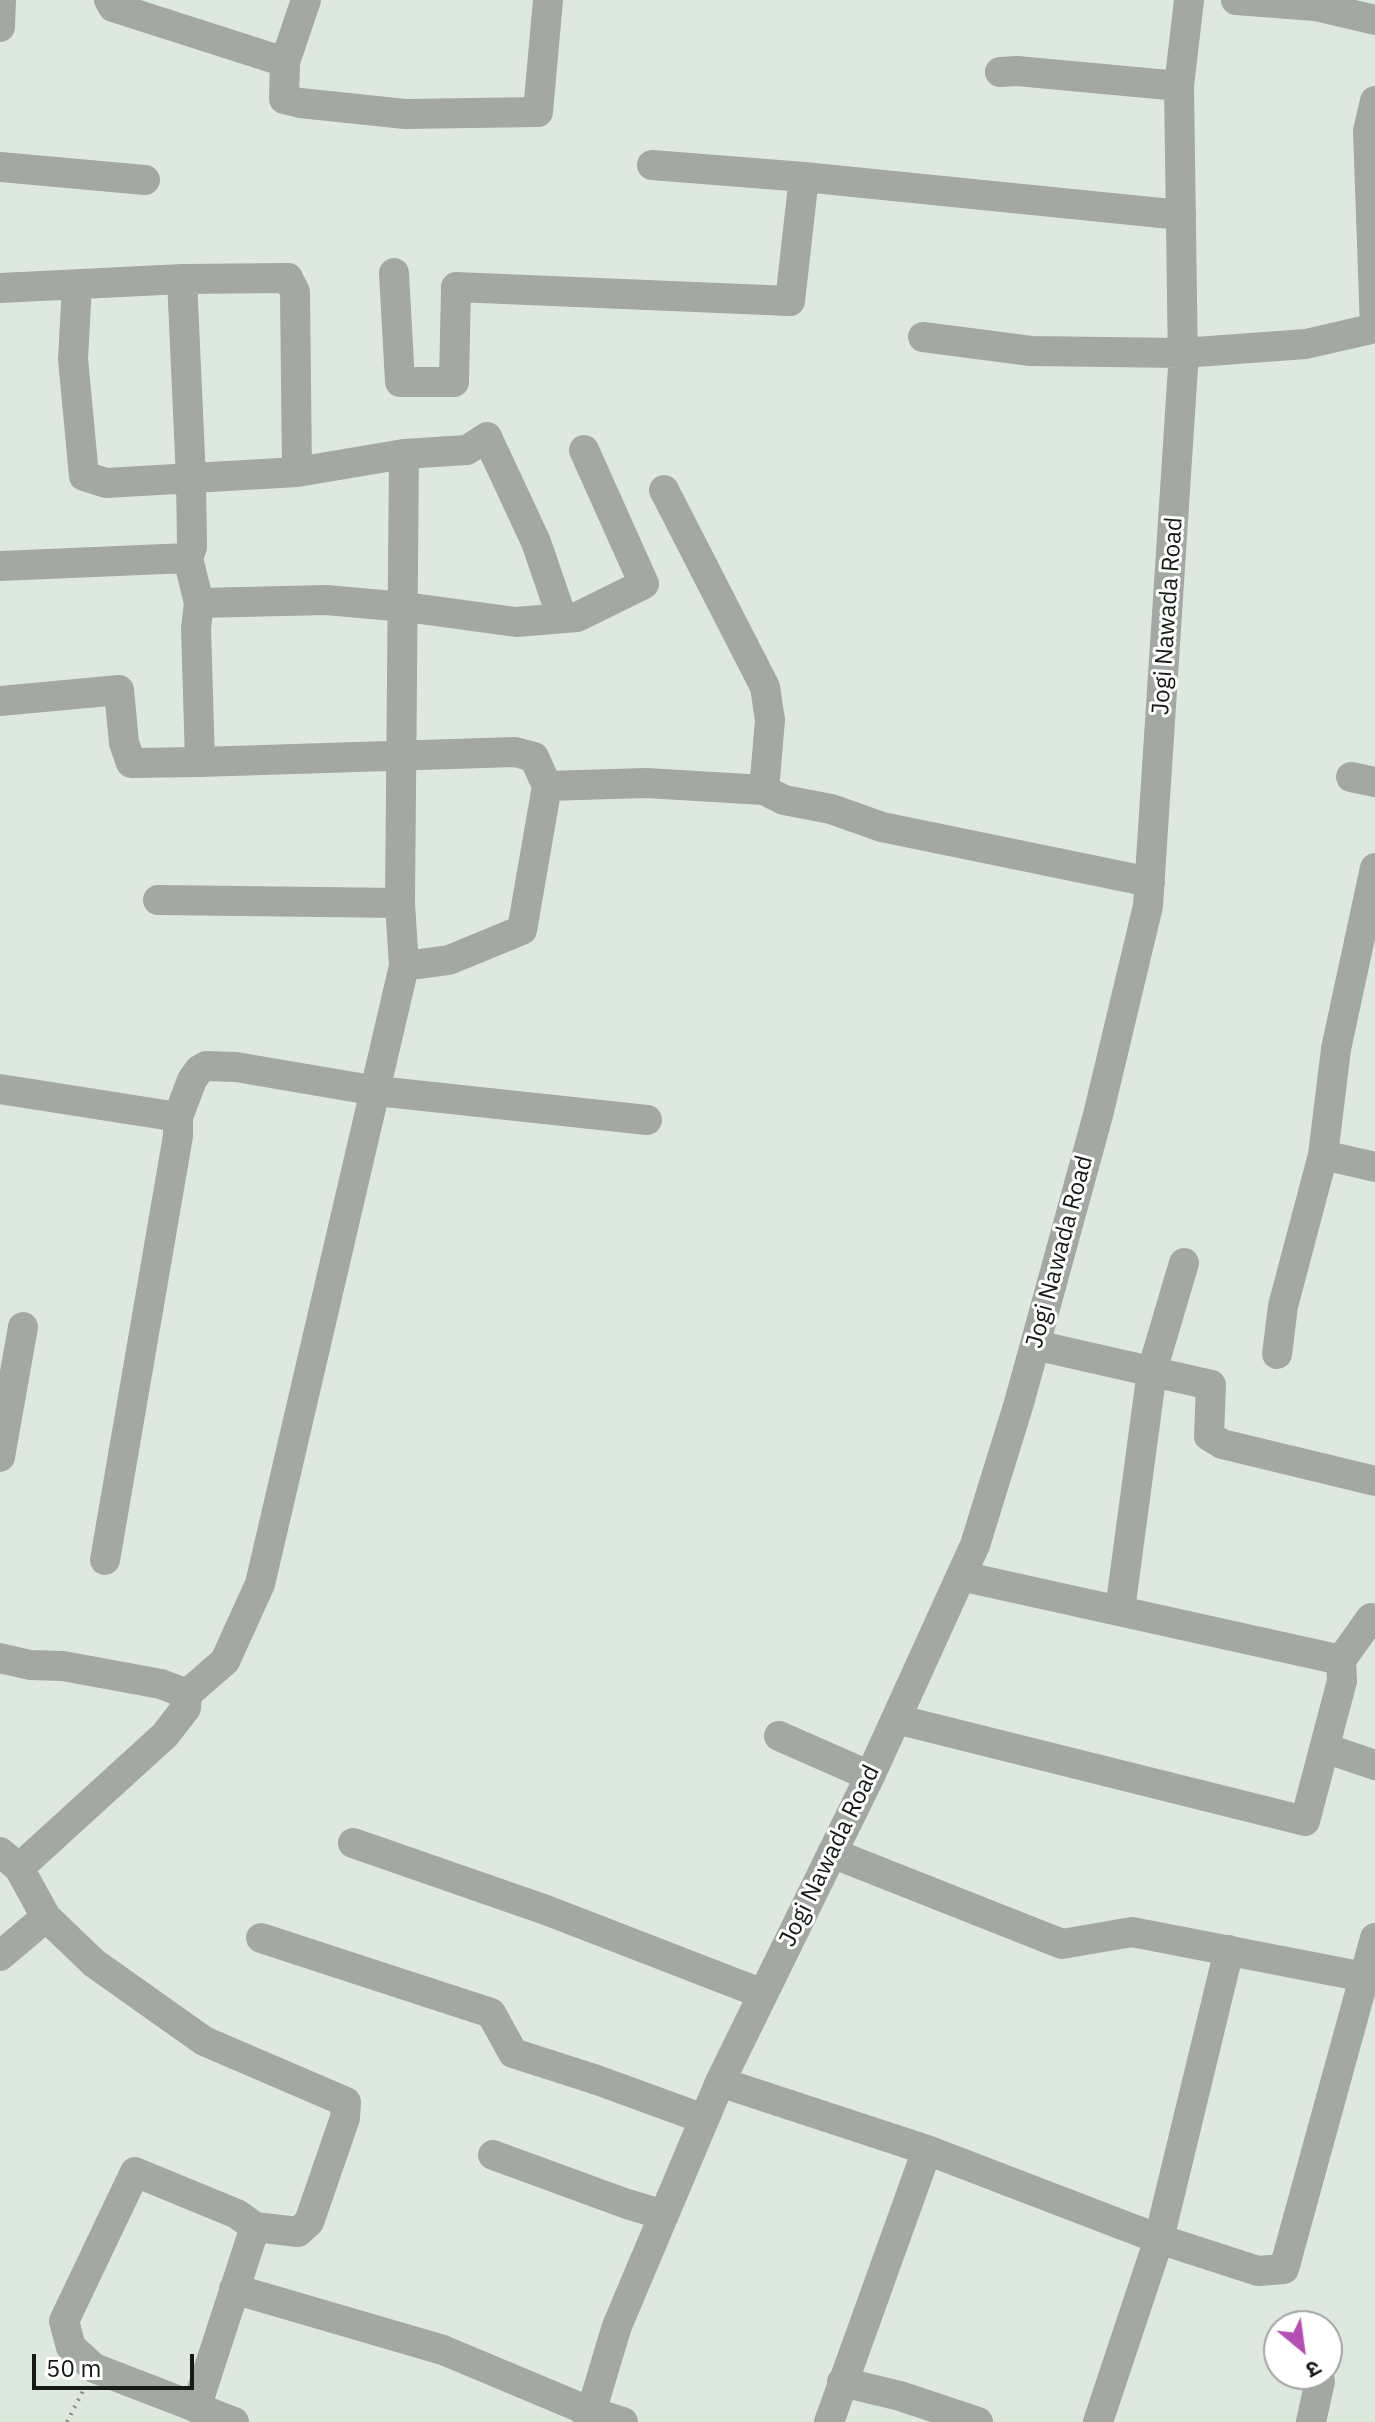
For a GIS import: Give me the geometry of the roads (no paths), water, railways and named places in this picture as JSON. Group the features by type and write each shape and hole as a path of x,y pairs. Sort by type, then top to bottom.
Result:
{"street":[{"path":"0,27 1,0"},
{"path":"109,0 113,7 285,62"},
{"path":"306,0 285,62 284,99 405,114 538,112 548,0"},
{"name":"Jogi Nawada Road","path":"590,2417 617,2326 720,2082 870,1776 975,1545 1035,1345 1098,1115 1148,906 1150,882 1182,353 1179,86 1189,0"},
{"path":"1236,0 1315,6 1375,20"},
{"path":"1000,72 1179,86"},
{"path":"923,337 1031,351 1182,353 1306,344 1375,328 1368,131 1375,101"},
{"path":"652,165 1181,215"},
{"path":"0,167 145,180"},
{"path":"394,273 400,382 454,382 456,287 790,301 804,177"},
{"path":"0,288 182,279 288,278 295,292 297,472"},
{"path":"182,279 191,479 192,547 188,558 199,603 196,628 200,762"},
{"path":"77,285 73,359 84,476 106,483 297,472 404,454 467,450 487,437 536,542 562,618"},
{"path":"199,603 326,600 516,622 577,617 644,584 584,450"},
{"path":"234,2422 94,2368 71,2347 64,2321 135,2172 237,2214 255,2227 298,2232 309,2222 345,2118 346,2102 204,2041 94,1963 46,1917 9,1860 165,1735 186,1708 187,1694 225,1661 260,1584 404,966 400,903 404,758 404,454"},
{"path":"664,490 765,687 770,720 764,790"},
{"path":"0,566 188,558"},
{"path":"0,701 119,690 124,743 131,763 404,758 515,752 534,757 547,786 522,930 449,960 404,966"},
{"path":"547,786 646,783 764,790 784,800 831,809 882,827 1150,882"},
{"path":"1277,1354 1283,1306 1323,1155 1336,1049 1364,981 1375,868"},
{"path":"158,900 400,903"},
{"path":"105,1560 178,1136 178,1117 199,1070 206,1066 236,1067 377,1091 647,1120"},
{"path":"0,1089 178,1117"},
{"path":"1323,1155 1375,1167"},
{"path":"1120,1610 1152,1371 1184,1263"},
{"path":"0,1457 23,1327"},
{"path":"1035,1345 1211,1385 1209,1436 1222,1444 1375,1481"},
{"path":"961,1576 1341,1660"},
{"path":"896,1719 1305,1821 1342,1681 1341,1660 1371,1618 1375,1619"},
{"path":"0,1658 161,1684 187,1694"},
{"path":"779,1736 870,1776"},
{"path":"1325,1748 1375,1765"},
{"path":"353,1843 546,1910 763,1994"},
{"path":"832,1853 1062,1944 1132,1932 1370,1978"},
{"path":"0,1956 46,1917"},
{"path":"261,1938 491,2013 513,2053 704,2119"},
{"path":"720,2082 927,2150 1159,2239 1258,2271 1284,2269 1370,1978 1375,1938"},
{"path":"1098,2422 1159,2239 1229,1950"},
{"path":"829,2422 927,2150"},
{"path":"493,2155 664,2215"},
{"path":"196,2408 255,2227"},
{"path":"234,2289 443,2350 590,2417 623,2422"},
{"path":"842,2382 900,2396 978,2422"},
{"path":"1311,2422 1318,2390"}]}
